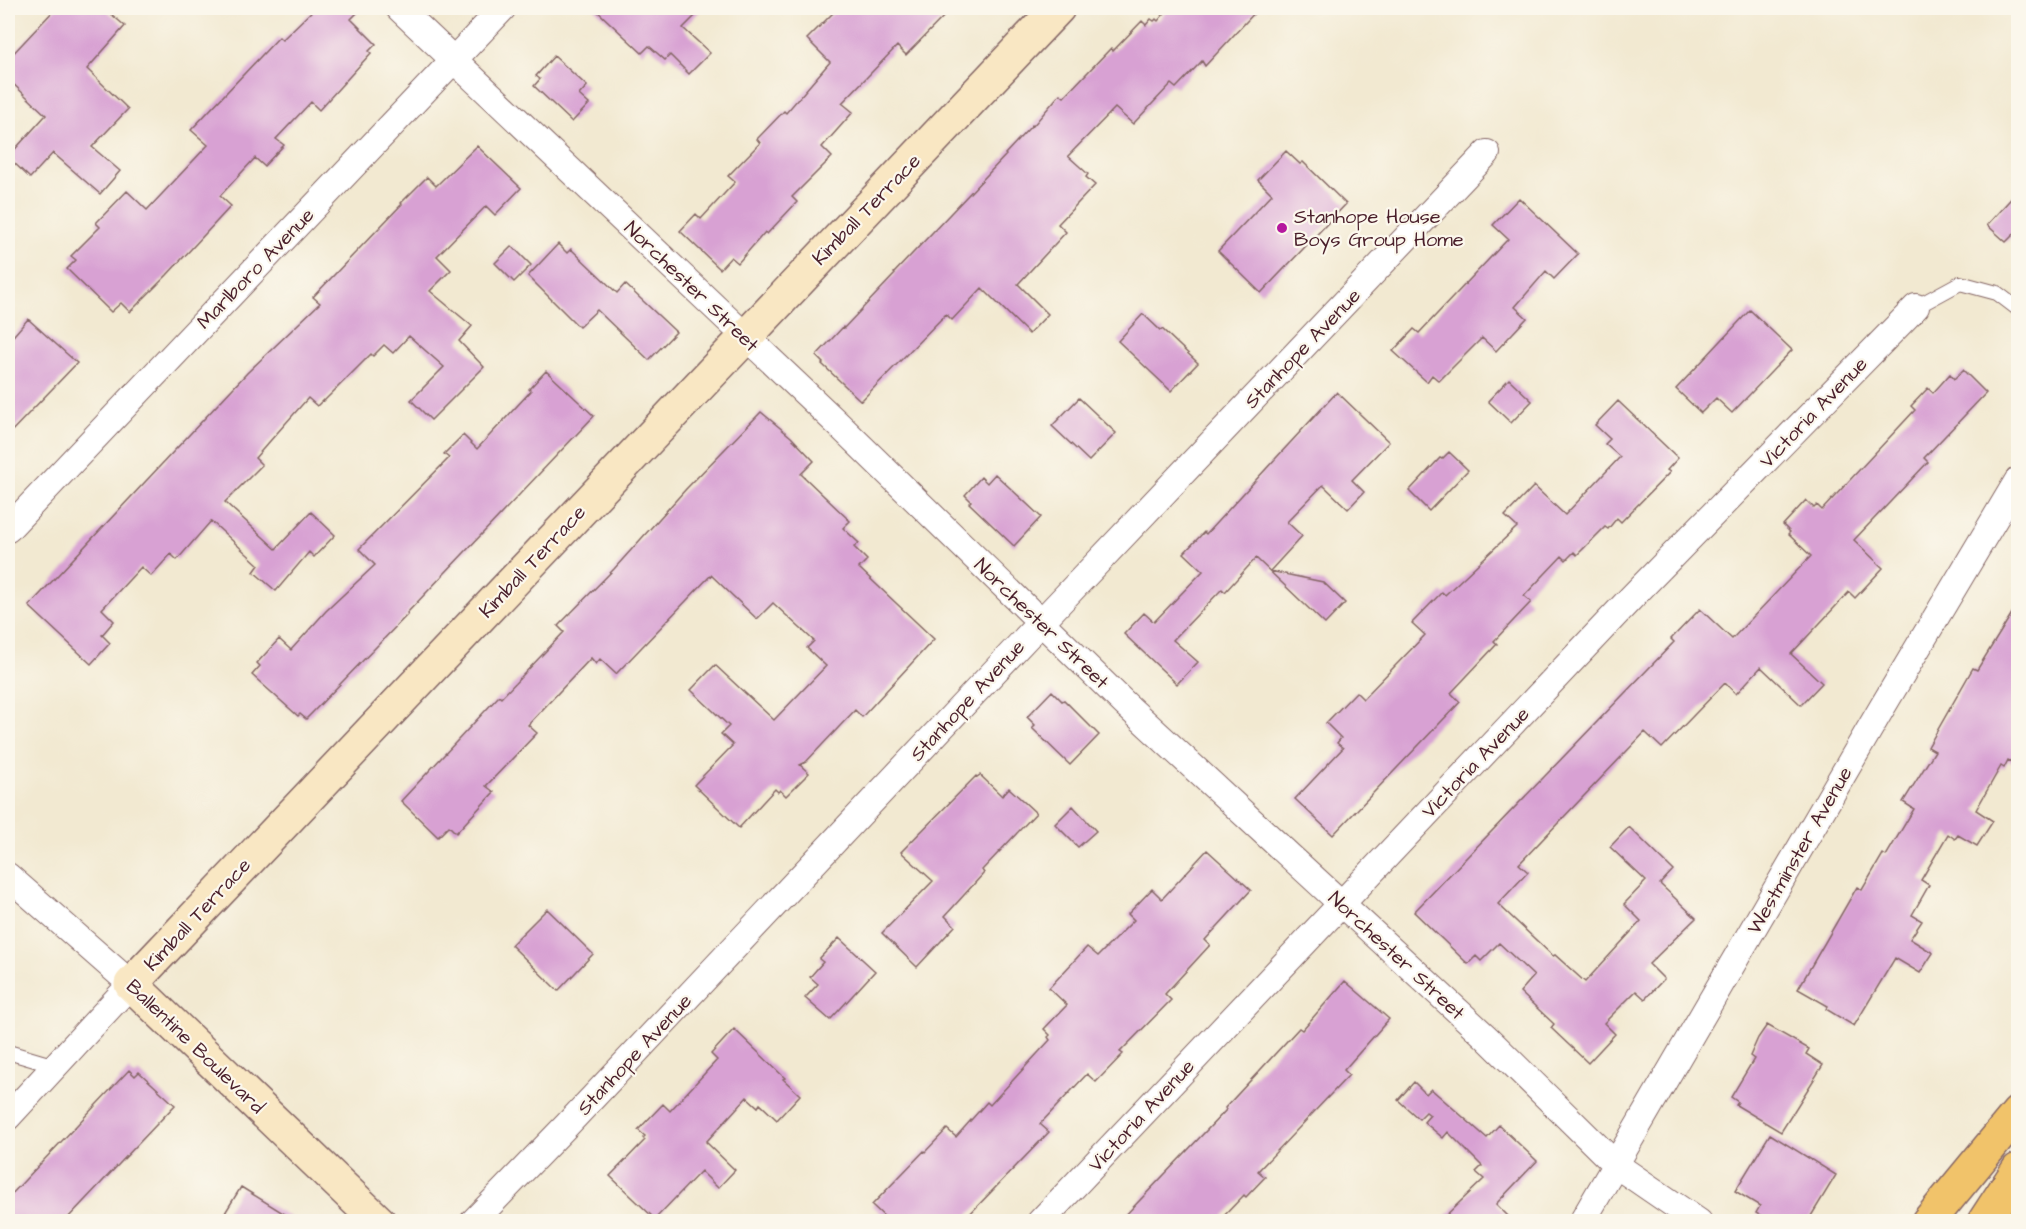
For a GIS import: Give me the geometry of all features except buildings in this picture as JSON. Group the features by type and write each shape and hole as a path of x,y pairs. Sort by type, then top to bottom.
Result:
{"highway":[{"path":"1928,1221 2019,1113"},
{"path":"1984,1221 2019,1170"}],"street":[{"name":"Norchester Street","path":"399,8 838,424 1125,704 1487,1038 1616,1165 1699,1221"},
{"name":"Marlboro Avenue","path":"8,529 503,8"},
{"name":"Kimball Terrace","path":"8,1117 131,984 1058,8"},
{"name":"Stanhope Avenue","path":"473,1221 576,1116 1487,153"},
{"name":"Victoria Avenue","path":"1040,1221 1632,597 1916,307"},
{"name":"Westminster Avenue","path":"1582,1221 1883,706 2019,480"},
{"name":"Ballentine Boulevard","path":"8,876 131,984 379,1221"}],"lane":[{"path":"1916,307 1960,283 1997,292 2019,309"},
{"path":"8,1052 55,1066"}],"place":[{"name":"Stanhope House Boys Group Home","path":"1282,228"}]}
